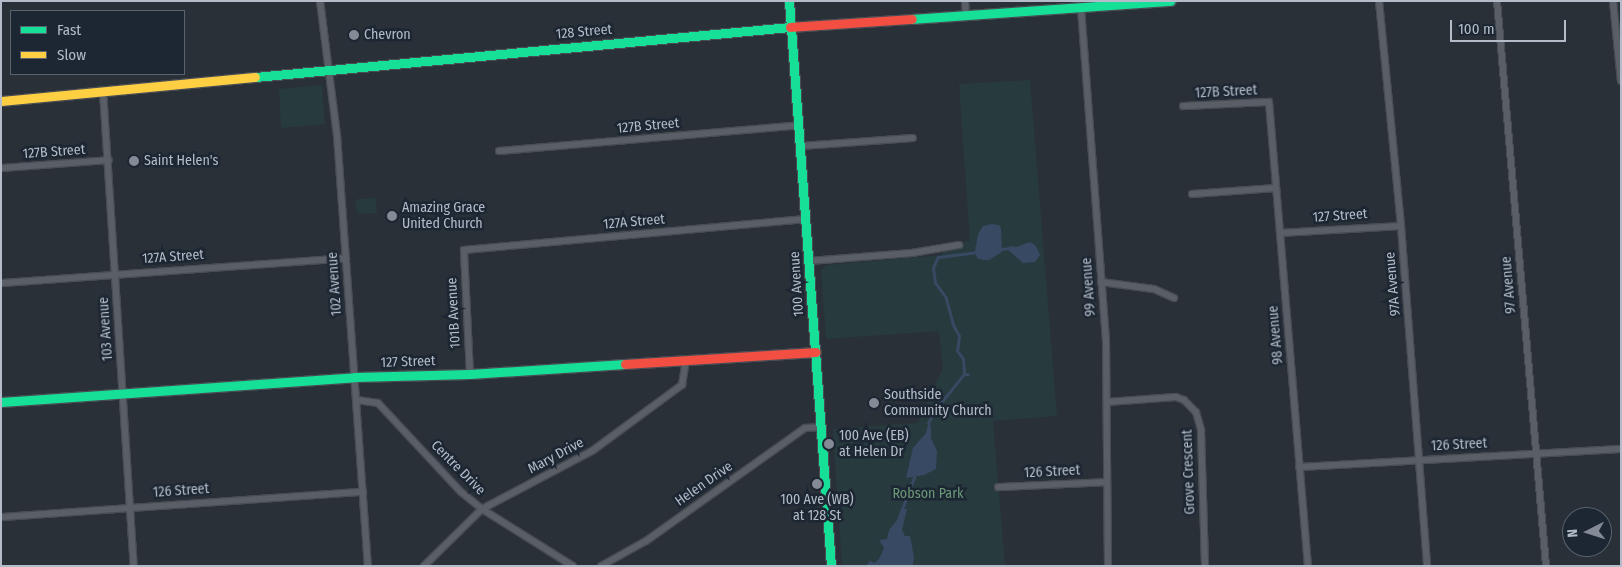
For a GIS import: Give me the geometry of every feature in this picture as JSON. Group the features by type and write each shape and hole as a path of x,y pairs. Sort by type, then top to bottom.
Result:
{"street":[{"name":"102 Avenue","path":"320,1 338,136 368,566"},
{"name":"100 Avenue","path":"789,1 800,125 831,566"},
{"path":"965,1 966,16"},
{"name":"128 Street","path":"1,101 792,27 1170,1"},
{"name":"97A Avenue","path":"1379,1 1401,226 1427,566"},
{"name":"97 Avenue","path":"1497,1 1546,566"},
{"path":"1613,1 1621,80"},
{"name":"99 Avenue","path":"1081,8 1101,282 1107,402 1108,566"},
{"name":"103 Avenue","path":"103,91 134,566"},
{"name":"127B Street","path":"1183,106 1270,102"},
{"name":"98 Avenue","path":"1270,102 1308,566"},
{"name":"127B Street","path":"499,151 800,125"},
{"path":"801,146 913,138"},
{"name":"127B Street","path":"1,168 109,160"},
{"path":"1192,194 1276,188"},
{"name":"127A Street","path":"464,250 806,218"},
{"name":"127 Street","path":"1280,233 1401,226"},
{"path":"809,261 912,253 959,245"},
{"name":"101B Avenue","path":"464,250 470,374"},
{"name":"127A Street","path":"1,283 346,258"},
{"path":"1101,282 1154,288 1174,298"},
{"name":"127 Street","path":"1,402 355,377 470,374 816,352"},
{"name":"Mary Drive","path":"424,566 482,509 592,451 682,385 686,360"},
{"name":"Grove Crescent","path":"1107,402 1176,398 1184,400 1196,412 1201,430 1205,566"},
{"name":"Centre Drive","path":"357,400 378,403 461,492 482,509 573,566"},
{"name":"Helen Drive","path":"602,566 646,541 805,428 822,427"},
{"name":"126 Street","path":"1299,467 1621,449"},
{"name":"126 Street","path":"998,487 1107,482"},
{"name":"126 Street","path":"1,517 363,492"}],"green space":[{"name":"Robson Park","path":"1030,80 1057,416 993,421 1005,566 842,566 833,429 918,423 943,368 939,331 826,339 821,270 827,265 942,255 941,244 970,241 959,84"},
{"path":"322,85 325,124 281,128 279,89"},
{"path":"376,198 377,213 358,214 355,203 358,199"}],"water":[{"path":"999,225 1001,228 1002,252 989,260 977,258 975,252 978,234 983,226"},
{"path":"1030,242 1036,246 1040,255 1035,262 1023,263 1009,251 1010,246 1016,247"},
{"path":"929,421 931,438 937,451 936,469 924,475 906,478 913,448 926,433"},
{"path":"901,509 907,509 902,530 905,536 910,536 914,557 913,566 866,566 870,561 875,563 879,559 884,548 879,540 887,539 889,530 897,520"}],"waterway":[{"path":"1000,249 1012,248"},
{"path":"968,375 964,374 963,359 957,351 959,336 953,325 946,298 935,283 933,268 938,257 978,252"},
{"path":"928,423 936,409 964,374"},
{"path":"902,509 914,477"}],"traffic: fast":[{"path":"789,1 831,566"},
{"path":"912,19 1170,1"},
{"path":"255,77 790,27"},
{"path":"1,402 355,377 470,374 625,364"}],"traffic: slow":[{"path":"1,101 255,77"}],"traffic: jam":[{"path":"790,27 912,19"},
{"path":"625,364 816,352"}],"place":[{"name":"Chevron","path":"354,35"},
{"name":"Saint Helen's","path":"134,161"},
{"name":"Amazing Grace United Church","path":"392,216"},
{"name":"Southside Community Church","path":"874,403"},
{"name":"100 Ave (EB) at Helen Dr","path":"829,444"},
{"name":"100 Ave (WB) at 128 St","path":"817,484"}]}
